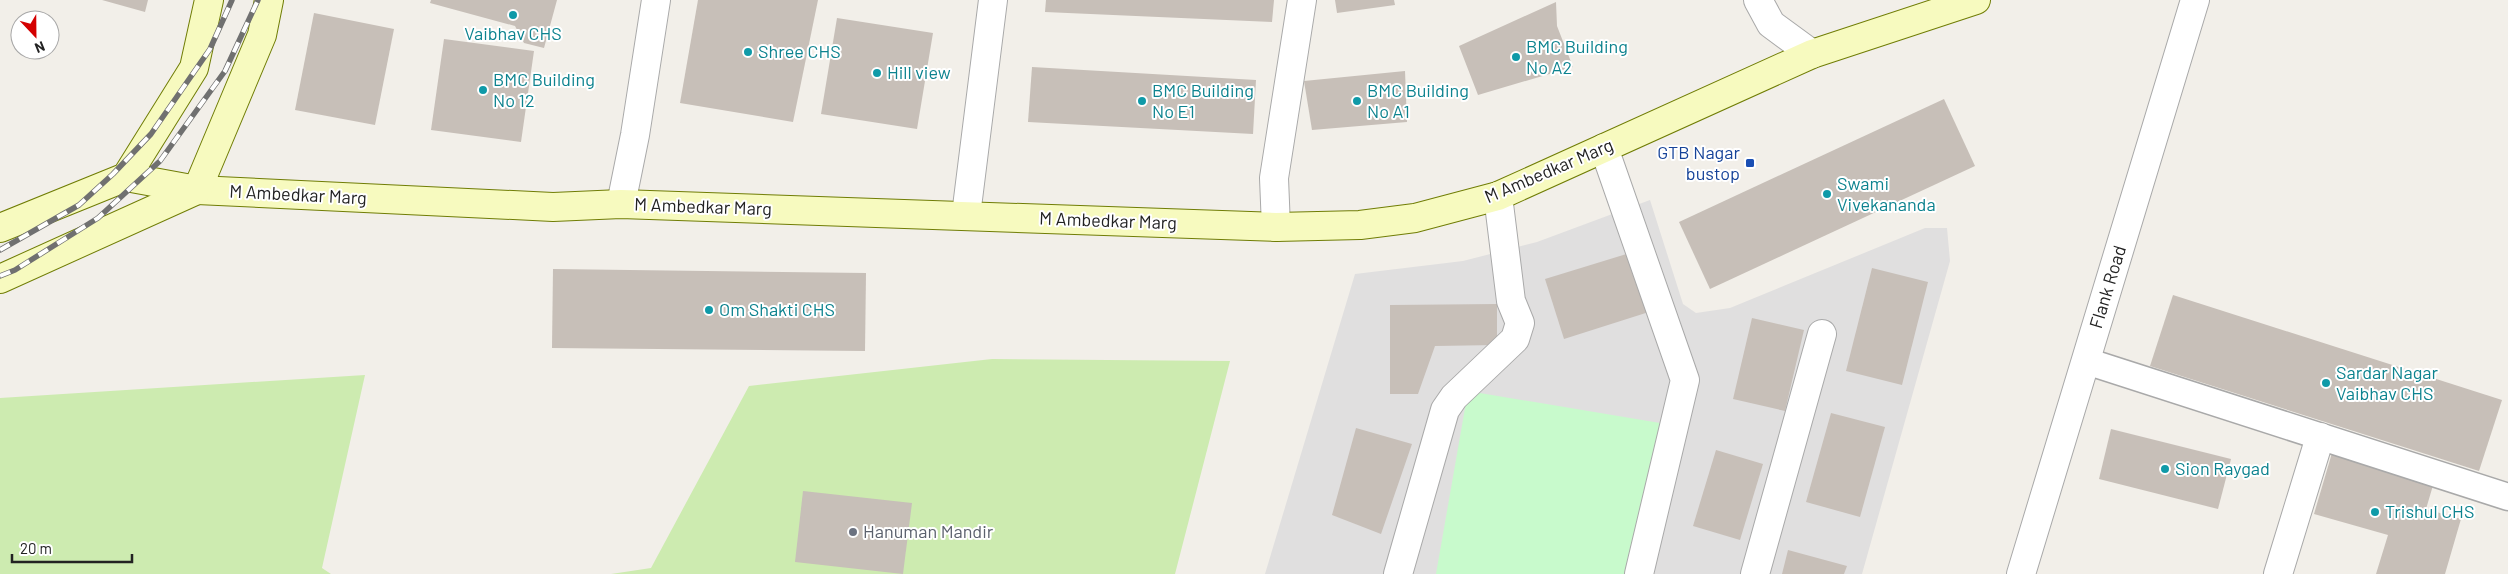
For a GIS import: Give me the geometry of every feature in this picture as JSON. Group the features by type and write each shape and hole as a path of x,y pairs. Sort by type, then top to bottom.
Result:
{"main road":[{"path":"0,228 126,177 194,68 209,0"},
{"path":"0,278 197,190 262,35 269,0"},
{"name":"M Ambedkar Marg","path":"126,177 197,190 554,207 621,204 1276,227 1360,225 1415,218 1498,196 1812,54 1976,0"}],"street":[{"path":"621,204 635,135 656,0"},
{"path":"966,215 993,0"},
{"path":"1276,227 1274,178 1302,0"},
{"path":"1758,0 1771,24 1812,54"},
{"name":"Flank Road","path":"2022,574 2196,0"},
{"path":"1604,148 1685,380 1639,574"},
{"path":"1398,574 1445,410 1454,396 1515,339 1520,323 1511,301 1498,196"},
{"path":"1755,574 1822,334"},
{"path":"2086,361 2508,498"},
{"path":"2278,574 2320,436"}],"shaded area":[{"path":"1650,200 1683,304 1696,313 1730,308 1925,228 1947,228 1950,261 1862,574 1265,574 1355,274 1463,261 1537,242"}],"green space":[{"path":"992,359 1230,361 1175,574 611,574 651,568 749,386"},
{"path":"365,375 322,568 331,574 0,574 0,398"},
{"path":"1468,391 1666,424 1639,574 1436,574"}],"building":[{"path":"102,0 148,0 145,12"},
{"name":"Vaibhav CHS","path":"431,0 557,0 544,48 524,43 515,26 430,3"},
{"name":"Shree CHS","path":"698,0 818,0 793,122 680,103"},
{"path":"1046,0 1274,0 1272,22 1045,12"},
{"path":"1335,0 1394,0 1395,5 1337,13"},
{"name":"BMC Building No A2","path":"1556,2 1557,26 1573,67 1478,95 1459,46"},
{"path":"314,13 394,29 375,125 295,110"},
{"name":"Hill view","path":"837,18 933,33 917,129 821,114"},
{"name":"BMC Building No 12","path":"444,39 534,51 521,142 431,130"},
{"name":"BMC Building No E1","path":"1032,67 1256,80 1253,134 1028,122"},
{"name":"BMC Building No A1","path":"1405,71 1407,122 1312,130 1304,81"},
{"name":"Swami Vivekananda","path":"1944,99 1975,166 1710,289 1679,222"},
{"path":"1633,252 1652,311 1564,339 1545,279"},
{"path":"1872,268 1928,282 1902,385 1846,371"},
{"name":"Om Shakti CHS","path":"553,269 866,273 865,351 552,348"},
{"name":"Sardar Nagar Vaibhav CHS","path":"2173,295 2502,400 2479,471 2150,366"},
{"path":"1497,304 1497,345 1435,346 1418,394 1390,394 1390,305"},
{"path":"1752,318 1804,330 1785,411 1733,399"},
{"path":"1831,413 1885,427 1860,517 1806,502"},
{"path":"1356,428 1412,444 1381,534 1332,515"},
{"name":"Sion Raygad","path":"2111,429 2231,459 2218,509 2099,479"},
{"path":"1716,450 1763,464 1740,540 1693,526"},
{"name":"Trishul CHS","path":"2332,453 2434,482 2426,509 2461,519 2445,574 2376,574 2388,535 2314,514"},
{"name":"Hanuman Mandir","path":"803,491 912,503 903,574 795,562"},
{"path":"1788,550 1847,566 1844,574 1782,574"}],"railway":[{"path":"0,250 79,205 113,174 151,134 210,49 232,0"},
{"path":"0,276 15,270 98,218 160,161 225,71 258,0"}],"place":[{"name":"Vaibhav CHS","path":"513,15"},
{"name":"Shree CHS","path":"748,52"},
{"name":"BMC Building No A2","path":"1516,57"},
{"name":"Hill view","path":"877,73"},
{"name":"BMC Building No 12","path":"483,90"},
{"name":"BMC Building No E1","path":"1142,101"},
{"name":"BMC Building No A1","path":"1357,101"},
{"name":"GTB Nagar bustop","path":"1750,163"},
{"name":"Swami Vivekananda","path":"1827,194"},
{"name":"Om Shakti CHS","path":"709,310"},
{"name":"Sardar Nagar Vaibhav CHS","path":"2326,383"},
{"name":"Sion Raygad","path":"2165,469"},
{"name":"Trishul CHS","path":"2375,512"},
{"name":"Hanuman Mandir","path":"853,532"}]}
